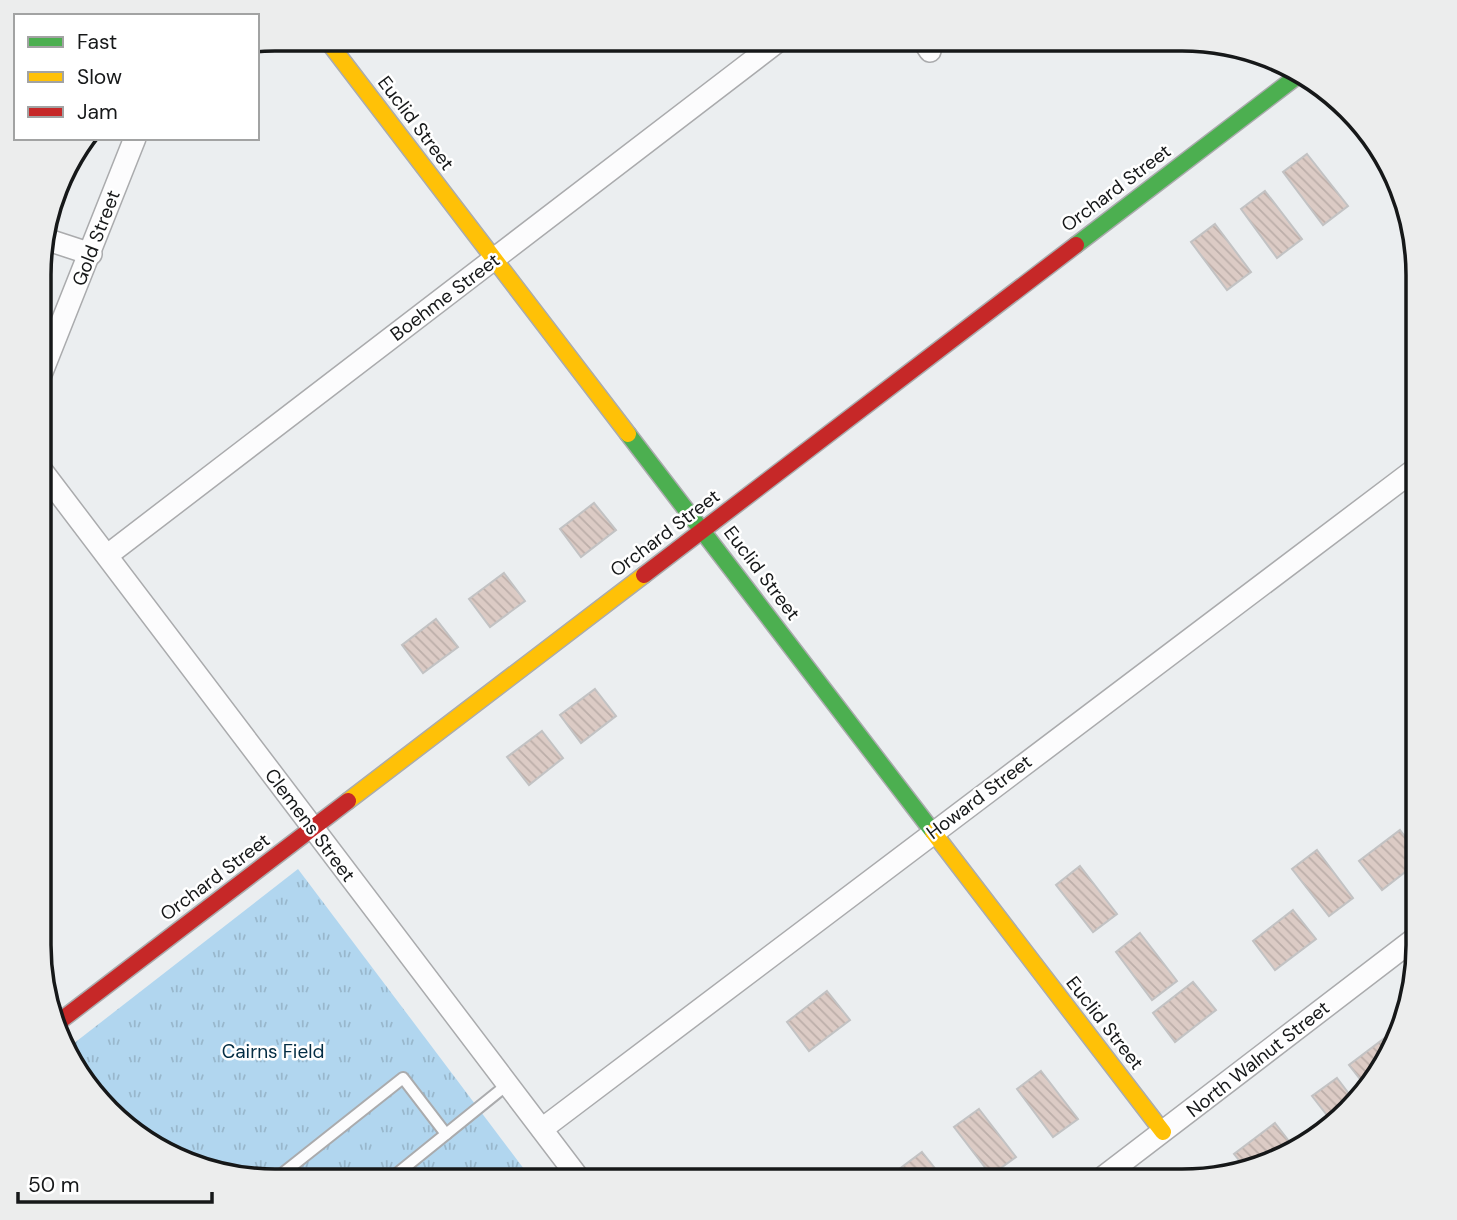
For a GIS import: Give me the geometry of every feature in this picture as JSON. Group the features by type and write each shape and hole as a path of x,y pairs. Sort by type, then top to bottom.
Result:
{"street":[{"name":"Euclid Street","path":"336,51 1163,1132"},
{"name":"Boehme Street","path":"108,554 494,259 753,51"},
{"name":"Orchard Street","path":"63,1018 1292,80"},
{"name":"Gold Street","path":"51,350 134,140"},
{"path":"54,242 91,254"},
{"name":"Howard Street","path":"542,1129 1406,476"},
{"name":"Clemens Street","path":"51,482 572,1169"},
{"name":"North Walnut Street","path":"1114,1169 1406,945"}],"lane":[{"path":"288,1169 403,1078 446,1134"},
{"path":"402,1169 508,1084"}],"green space":[{"name":"Cairns Field","path":"298,869 524,1169 260,1169 217,1162 176,1146 138,1123 106,1093 88,1070 74,1043"}],"building":[{"path":"1307,154 1348,206 1323,225 1283,172"},
{"path":"1265,191 1302,239 1277,258 1241,209"},
{"path":"1215,224 1251,272 1227,290 1191,242"},
{"path":"594,503 616,530 581,557 560,529"},
{"path":"504,573 525,601 490,627 469,599"},
{"path":"436,619 458,647 423,673 402,645"},
{"path":"595,689 616,716 581,743 560,715"},
{"path":"542,731 563,758 529,785 507,757"},
{"path":"1400,830 1406,838 1406,871 1382,890 1359,861"},
{"path":"1317,850 1353,898 1329,916 1292,869"},
{"path":"1080,866 1117,914 1093,932 1056,885"},
{"path":"1293,910 1316,939 1275,970 1253,941"},
{"path":"1140,933 1177,981 1152,1000 1116,952"},
{"path":"1193,982 1216,1010 1175,1042 1153,1013"},
{"path":"827,991 850,1020 809,1051 787,1022"},
{"path":"1386,1037 1361,1080 1349,1065"},
{"path":"1041,1071 1078,1119 1053,1137 1017,1089"},
{"path":"1337,1078 1349,1094 1327,1116 1312,1096"},
{"path":"979,1109 1016,1157 999,1169 986,1169 954,1127"},
{"path":"1275,1123 1289,1142 1240,1162 1234,1154"},
{"path":"922,1152 935,1169 899,1169"}],"traffic: fast":[{"path":"1076,245 1292,80"},
{"path":"628,434 933,832"}],"traffic: slow":[{"path":"335,51 628,434"},
{"path":"348,801 644,575"},
{"path":"933,832 1163,1132"}],"traffic: jam":[{"path":"644,575 1076,245"},
{"path":"63,1018 348,801"}]}
